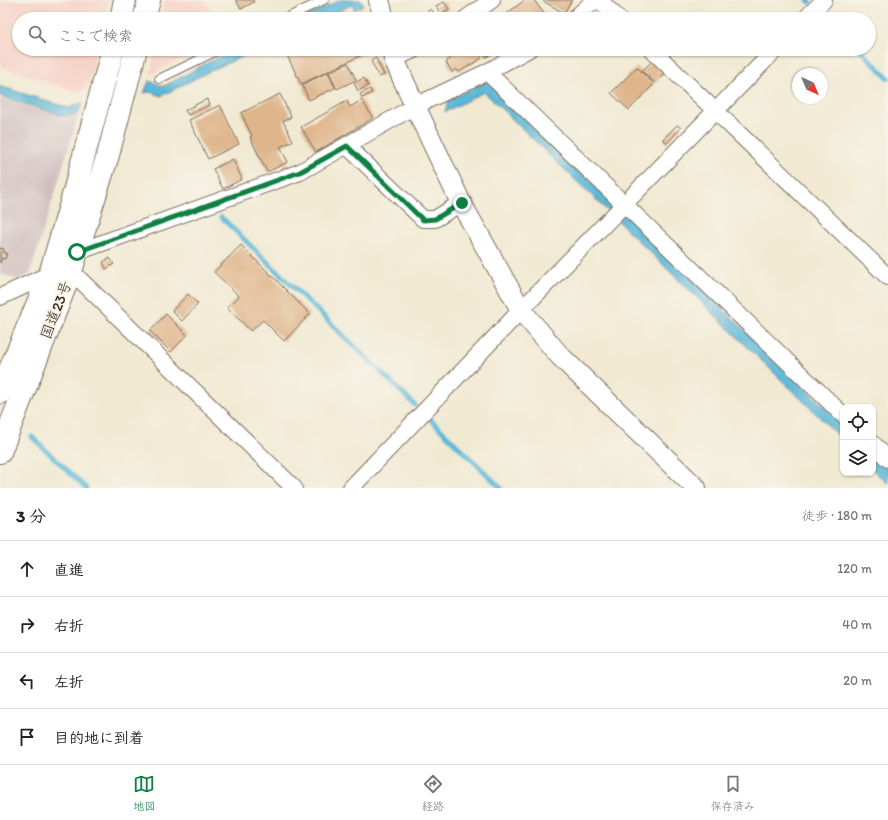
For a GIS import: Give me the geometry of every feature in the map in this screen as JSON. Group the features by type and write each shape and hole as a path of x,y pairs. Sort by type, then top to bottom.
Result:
{"highway":[{"path":"122,12 125,0"},
{"path":"146,12 149,0"},
{"name":"国道23号","path":"0,393 50,274 71,204 111,56"},
{"name":"国道23号","path":"0,452 74,261 108,155 134,56"}],"street":[{"path":"379,0 382,12"},
{"path":"475,12 492,0"},
{"path":"582,12 595,0"},
{"path":"599,0 612,12"},
{"path":"812,12 824,0"},
{"path":"394,56 415,106 462,203 521,310 560,356 696,488"},
{"path":"294,488 74,261 300,172 415,106 487,72 516,56"},
{"path":"658,56 888,277"},
{"path":"351,488 608,220 769,56"},
{"path":"487,72 623,206 840,412"},
{"path":"347,146 423,220 435,219 462,203"},
{"path":"0,297 50,274"},
{"path":"876,447 888,459"}],"lane":[{"path":"299,12 324,0"},
{"path":"159,79 207,56"}],"shaded area":[{"path":"0,0 109,0 106,12 12,12 12,56 95,56 88,87 77,92 0,66"},
{"path":"165,0 201,0 215,12 162,12"},
{"path":"154,56 188,56 150,75"},
{"path":"0,98 65,116 79,113 30,274 18,280 0,274"}],"water":[{"path":"340,0 360,0 364,4 355,10 351,5 337,12 315,12"},
{"path":"223,56 244,56 212,70 161,96 150,92 144,93 149,81 164,86"},
{"path":"487,81 840,422 840,437 484,92 445,112 448,100"},
{"path":"0,86 68,108 82,103 79,113 65,116 0,96"},
{"path":"876,458 888,469 888,484 876,473"}],"building":[{"path":"236,0 253,0 254,2 241,9"},
{"path":"525,0 534,0 543,12 509,12"},
{"path":"544,0 572,0 565,12 543,1"},
{"path":"444,2 449,9 444,12 440,12 436,6"},
{"path":"287,56 360,56 301,84"},
{"path":"448,56 481,56 482,58 459,72 456,69 452,72 446,62 450,59"},
{"path":"376,58 384,75 379,77 371,61"},
{"path":"653,60 665,73 655,83 642,71"},
{"path":"348,63 356,80 337,89 329,72"},
{"path":"637,67 654,84 629,110 611,93"},
{"path":"328,72 335,88 309,100 302,85"},
{"path":"364,78 368,86 358,91 354,83"},
{"path":"370,89 372,93 362,98 360,94"},
{"path":"280,94 291,117 283,121 293,141 280,147 288,162 267,172 250,137 252,136 241,113"},
{"path":"207,99 209,105 188,115 185,110"},
{"path":"362,100 373,118 316,152 301,127 347,101 350,107"},
{"path":"220,105 239,144 208,159 189,120"},
{"path":"677,125 681,128 667,143 663,139"},
{"path":"233,159 242,179 223,189 213,169"},
{"path":"241,245 310,314 284,341 263,320 251,331 227,308 239,296 214,272"},
{"path":"0,248 4,249 3,252 7,253 5,259 2,258 0,263"},
{"path":"110,258 114,264 106,269 103,262"},
{"path":"188,294 198,304 182,321 172,311"},
{"path":"166,314 187,335 171,352 150,331"}],"waterway":[{"path":"866,56 888,78"},
{"path":"221,217 415,405"},
{"path":"431,420 501,488"},
{"path":"32,437 86,488"}],"route":[{"path":"77,252 300,172 347,146 423,220 435,219 462,203"}]}
